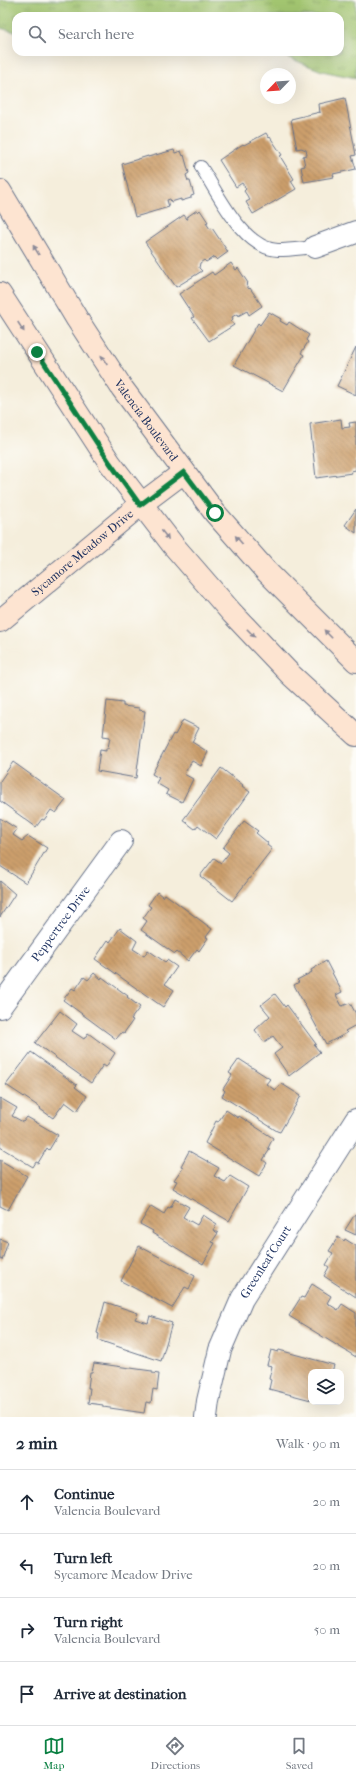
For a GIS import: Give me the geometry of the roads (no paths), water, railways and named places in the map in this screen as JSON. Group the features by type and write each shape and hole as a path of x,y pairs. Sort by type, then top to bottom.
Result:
{"street":[{"name":"Valencia Boulevard","path":"0,191 77,318 122,388 215,513 266,571 356,661"},
{"path":"315,247 356,232"},
{"path":"0,294 110,463 140,505 172,545 232,613 291,675 356,735"},
{"name":"Sycamore Meadow Drive","path":"0,621 140,505 184,472"},
{"name":"Peppertree Drive","path":"0,1007 121,841"},
{"name":"Greenleaf Court","path":"206,1417 208,1401 220,1350 242,1299 356,1120"}],"lane":[{"path":"201,167 236,223 254,242 277,250 315,247"}]}
